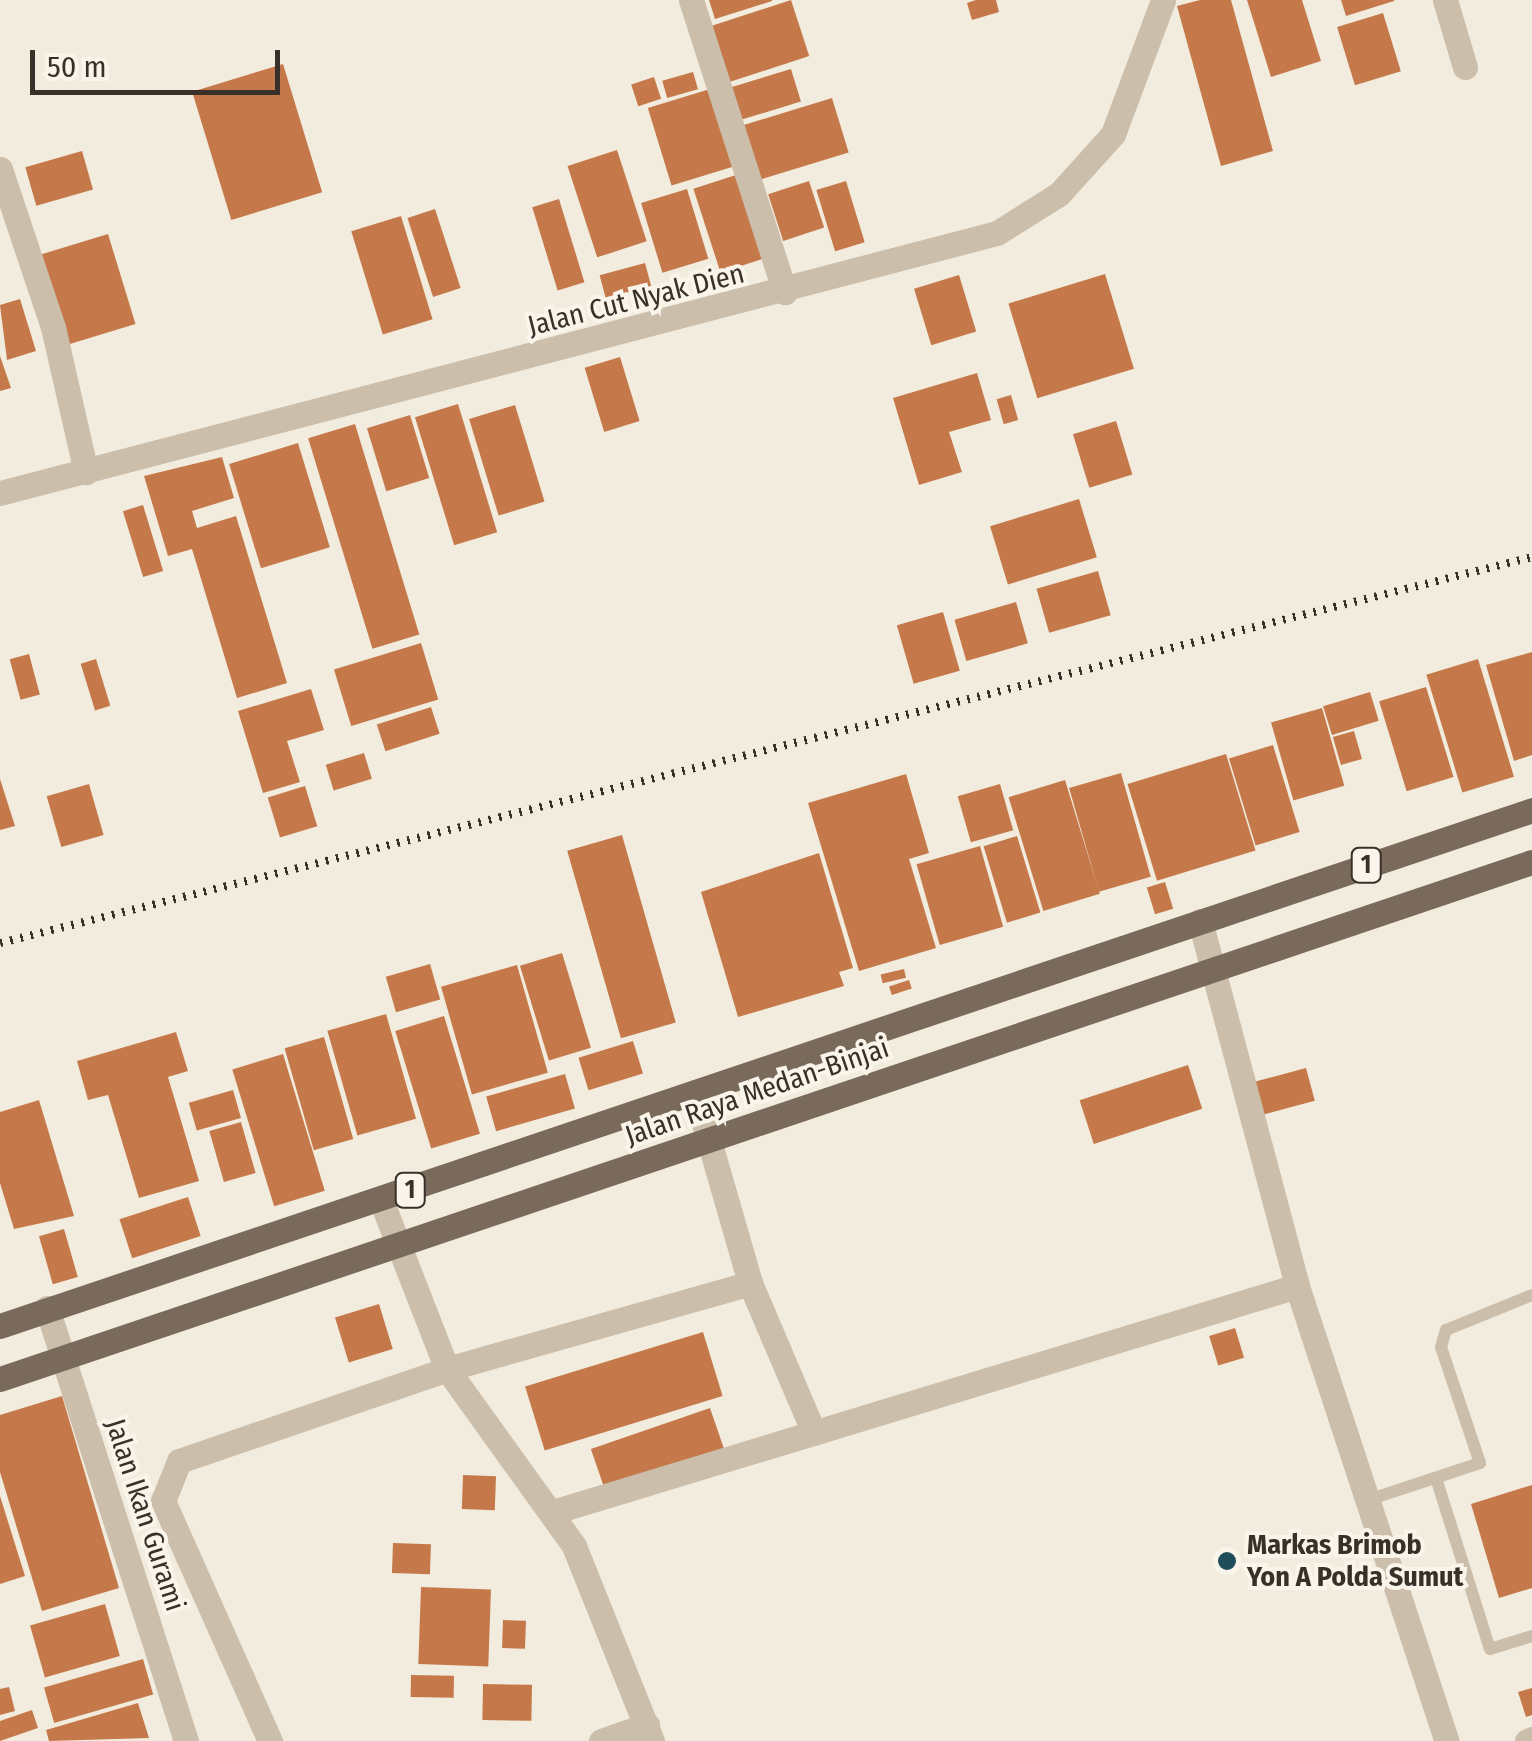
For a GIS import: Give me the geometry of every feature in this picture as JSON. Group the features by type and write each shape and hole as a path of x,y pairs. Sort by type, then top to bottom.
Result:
{"main road":[{"name":"Jalan Raya Medan-Binjai","path":"0,1326 1532,810"},
{"name":"Jalan Raya Medan-Binjai","path":"0,1379 1532,862"}],"street":[{"path":"692,0 785,292"},
{"name":"Jalan Cut Nyak Dien","path":"0,493 785,292 997,233 1059,194 1113,134 1163,0"},
{"path":"1445,0 1466,67"},
{"path":"0,168 53,327 86,472"},
{"path":"1200,921 1297,1286 1447,1741"},
{"path":"695,1092 750,1283 814,1433"},
{"path":"380,1200 447,1369 556,1511 650,1733 601,1741"},
{"path":"270,1741 163,1501 167,1475 200,1452 447,1369 750,1283"},
{"path":"556,1511 1297,1286"},
{"name":"Jalan Ikan Gurami","path":"48,1308 186,1741"}],"lane":[{"path":"1368,1500 1480,1463 1442,1348 1446,1330 1532,1295"},
{"path":"1436,1478 1490,1649 1532,1636"}],"building":[{"path":"709,0 772,0 772,1 715,19"},
{"path":"791,0 809,56 726,83 707,27"},
{"path":"996,0 999,12 972,20 967,3"},
{"path":"1200,0 1231,0 1273,151 1221,166 1177,6"},
{"path":"1247,0 1302,0 1321,61 1271,77"},
{"path":"1341,0 1394,0 1394,1 1346,16"},
{"path":"1383,13 1401,71 1355,85 1337,27"},
{"path":"283,64 322,192 231,220 192,92"},
{"path":"791,69 801,102 737,121 727,89"},
{"path":"693,72 698,89 667,98 662,81"},
{"path":"654,77 661,99 638,106 631,84"},
{"path":"710,89 734,166 672,185 648,108"},
{"path":"832,98 849,153 753,182 736,127"},
{"path":"617,150 647,241 597,257 568,166"},
{"path":"82,151 93,189 36,206 25,167"},
{"path":"739,174 766,258 721,273 693,189"},
{"path":"809,181 824,228 783,241 768,194"},
{"path":"846,181 865,242 835,251 816,190"},
{"path":"687,189 708,259 662,273 641,203"},
{"path":"559,199 584,282 558,290 532,207"},
{"path":"435,209 461,288 433,297 407,218"},
{"path":"401,216 433,319 383,334 351,231"},
{"path":"108,234 135,324 67,345 39,255"},
{"path":"645,263 651,286 606,298 600,275"},
{"path":"1105,274 1134,369 1037,398 1008,304"},
{"path":"959,275 976,331 931,345 914,289"},
{"path":"20,299 36,351 7,360 0,305"},
{"path":"0,356 11,388 0,391"},
{"path":"620,357 640,421 604,432 585,368"},
{"path":"977,373 991,420 949,432 962,472 919,485 893,398"},
{"path":"1011,395 1018,420 1004,424 997,399"},
{"path":"458,404 497,532 454,545 415,417"},
{"path":"515,405 545,502 499,516 469,419"},
{"path":"410,415 429,478 386,491 367,428"},
{"path":"1116,421 1132,475 1089,488 1073,434"},
{"path":"355,424 419,634 372,649 308,438"},
{"path":"298,443 330,547 261,568 229,464"},
{"path":"222,457 234,498 192,511 197,528 236,516 287,683 237,698 192,549 168,556 144,476"},
{"path":"1079,499 1097,557 1008,585 990,526"},
{"path":"143,505 163,571 143,577 123,511"},
{"path":"1098,571 1111,615 1049,633 1036,589"},
{"path":"1016,602 1028,643 966,661 954,620"},
{"path":"943,612 960,671 914,684 897,625"},
{"path":"421,643 438,699 351,726 334,670"},
{"path":"1532,652 1532,755 1514,761 1486,665"},
{"path":"29,654 40,695 21,700 10,659"},
{"path":"96,659 110,706 95,711 81,664"},
{"path":"1478,659 1514,777 1462,792 1426,675"},
{"path":"1426,687 1453,777 1407,791 1379,701"},
{"path":"311,689 324,730 287,741 300,782 263,793 238,711"},
{"path":"1370,692 1379,721 1332,735 1323,706"},
{"path":"431,707 440,734 385,751 377,725"},
{"path":"1322,708 1344,786 1293,800 1271,723"},
{"path":"1354,731 1362,759 1341,765 1333,737"},
{"path":"1273,745 1300,832 1256,845 1229,758"},
{"path":"364,753 372,779 334,791 326,765"},
{"path":"1226,754 1256,851 1157,881 1128,784"},
{"path":"1121,773 1151,877 1099,892 1069,788"},
{"path":"906,774 929,853 909,859 936,948 859,971 808,803"},
{"path":"0,779 15,826 0,830"},
{"path":"1065,780 1100,894 1043,911 1009,797"},
{"path":"89,784 104,835 61,847 47,796"},
{"path":"1000,784 1013,830 971,842 958,796"},
{"path":"305,786 317,826 280,838 268,797"},
{"path":"622,835 676,1022 621,1038 567,851"},
{"path":"1017,836 1040,913 1007,923 984,846"},
{"path":"980,846 1003,927 940,945 917,864"},
{"path":"819,853 853,968 839,972 844,986 738,1017 701,892"},
{"path":"1165,882 1173,909 1155,914 1147,888"},
{"path":"562,953 591,1048 549,1061 520,966"},
{"path":"430,964 440,1000 396,1012 386,977"},
{"path":"517,965 548,1073 472,1094 441,987"},
{"path":"904,969 906,978 883,983 881,974"},
{"path":"909,980 912,989 892,995 889,986"},
{"path":"386,1014 416,1119 357,1136 327,1031"},
{"path":"444,1016 480,1134 431,1149 395,1031"},
{"path":"176,1032 188,1071 168,1077 199,1181 139,1198 108,1095 88,1100 77,1061"},
{"path":"324,1037 353,1139 314,1150 285,1048"},
{"path":"633,1041 643,1074 588,1090 578,1058"},
{"path":"283,1054 325,1191 274,1206 232,1069"},
{"path":"1188,1065 1202,1109 1094,1144 1080,1100"},
{"path":"1306,1068 1315,1101 1262,1115 1253,1082"},
{"path":"565,1074 575,1109 496,1131 486,1097"},
{"path":"233,1090 241,1118 197,1131 189,1103"},
{"path":"39,1100 74,1216 14,1229 0,1183 0,1112"},
{"path":"241,1122 256,1173 224,1182 209,1131"},
{"path":"188,1197 201,1236 132,1258 120,1219"},
{"path":"64,1229 78,1277 53,1284 39,1236"},
{"path":"379,1304 393,1349 349,1362 335,1317"},
{"path":"1235,1328 1244,1358 1218,1366 1209,1336"},
{"path":"703,1332 723,1396 545,1450 525,1386"},
{"path":"62,1396 119,1588 42,1611 0,1472 0,1415"},
{"path":"710,1408 724,1449 605,1490 591,1449"},
{"path":"463,1475 496,1476 495,1510 462,1509"},
{"path":"1532,1485 1532,1588 1499,1598 1471,1504"},
{"path":"0,1496 25,1576 0,1584"},
{"path":"393,1543 431,1544 430,1574 392,1573"},
{"path":"421,1587 491,1589 488,1666 418,1664"},
{"path":"105,1604 120,1656 45,1677 30,1625"},
{"path":"503,1620 526,1621 525,1649 502,1648"},
{"path":"143,1659 153,1695 54,1723 44,1687"},
{"path":"411,1675 454,1676 454,1698 411,1697"},
{"path":"483,1684 532,1685 531,1721 482,1720"},
{"path":"9,1687 15,1711 0,1715 0,1689"},
{"path":"1532,1688 1532,1715 1526,1717 1518,1692"},
{"path":"138,1703 149,1738 49,1741 46,1730"},
{"path":"32,1710 38,1728 0,1741 0,1721"}],"railway":[{"path":"0,943 1532,557"}],"place":[{"name":"Markas Brimob Yon A Polda Sumut","path":"1227,1561"}]}
